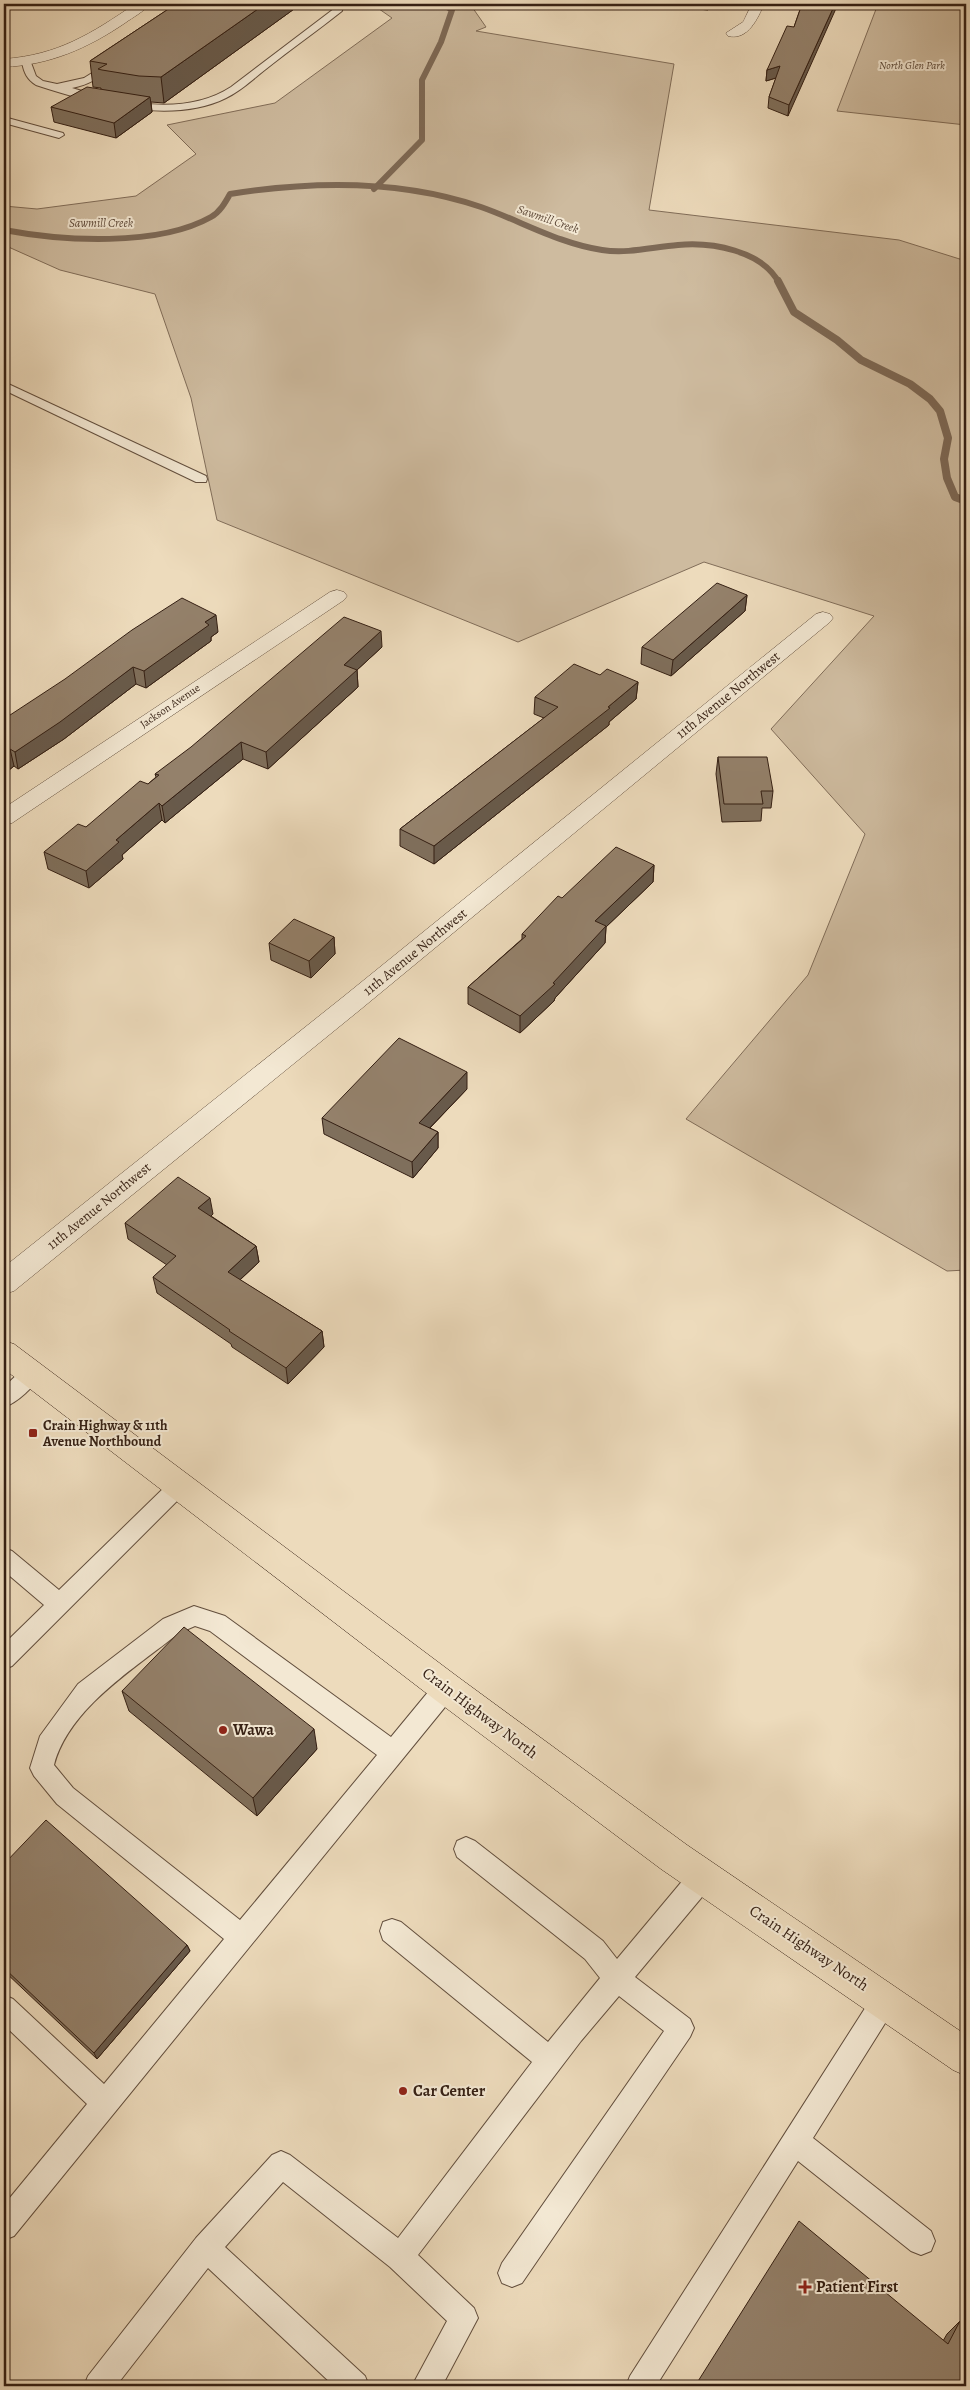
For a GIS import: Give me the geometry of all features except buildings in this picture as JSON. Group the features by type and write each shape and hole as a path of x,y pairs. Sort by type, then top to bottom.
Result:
{"main road":[{"name":"Crain Highway North","path":"4,1353 446,1688 703,1876 966,2057"}],"street":[{"path":"4,63 27,62 58,56 76,47 143,4"},
{"path":"733,33 748,24 758,4"},
{"name":"Jackson Avenue","path":"4,818 338,596"},
{"name":"11th Avenue Northwest","path":"4,1284 360,997 823,618"}],"lane":[{"path":"55,86 74,93 144,106 180,106 216,99 242,84 339,9 339,4"},
{"path":"27,62 27,69 32,78 44,85 55,86 84,82 122,57"},
{"path":"4,120 58,135"},
{"path":"4,386 201,479"},
{"path":"4,1399 32,1374"},
{"path":"4,1659 179,1486"},
{"path":"4,1558 59,1604"},
{"path":"242,1937 65,1796 42,1768 48,1744 86,1692 171,1626 194,1616 217,1623 290,1674 393,1753"},
{"path":"4,2226 446,1688"},
{"path":"466,1849 594,1950 616,1978 681,2028 512,2273"},
{"path":"400,2257 616,1978 703,1876"},
{"path":"392,1931 551,2061"},
{"path":"640,2386 885,2000"},
{"path":"4,2008 105,2103"},
{"path":"796,2141 921,2241"},
{"path":"98,2386 206,2248 281,2164 400,2257 464,2318 426,2386"},
{"path":"206,2248 355,2386"}],"green space":[{"path":"372,4 470,4 486,27 476,31 674,64 649,210 899,240 966,261 966,1270 947,1271 686,1119 808,975 865,834 771,729 874,616 704,562 518,642 217,520 191,398 155,294 60,270 4,245 4,206 37,209 136,196 196,154 167,125 275,103 392,18"},
{"name":"North Glen Park","path":"878,4 966,4 966,125 837,111"}],"waterway":[{"path":"376,187 422,140 422,80 441,42 452,10 443,4"},
{"name":"Sawmill Creek","path":"4,230 81,239 138,237 189,227 211,217 220,210 230,194 325,185 376,187"},
{"name":"Sawmill Creek","path":"376,187 420,192 451,198 481,207 571,243 602,250 631,251 691,244 734,250 761,263 779,283"},
{"name":"Sawmill Creek","path":"778,281 794,312 837,340 861,360 910,384 930,399 940,411 948,438 944,459 947,478 955,497 966,501"}],"place":[{"name":"Crain Highway & 11th Avenue Northbound","path":"33,1433"},
{"name":"Wawa","path":"223,1730"},
{"name":"Car Center","path":"403,2091"},
{"name":"Patient First","path":"805,2287"}]}
